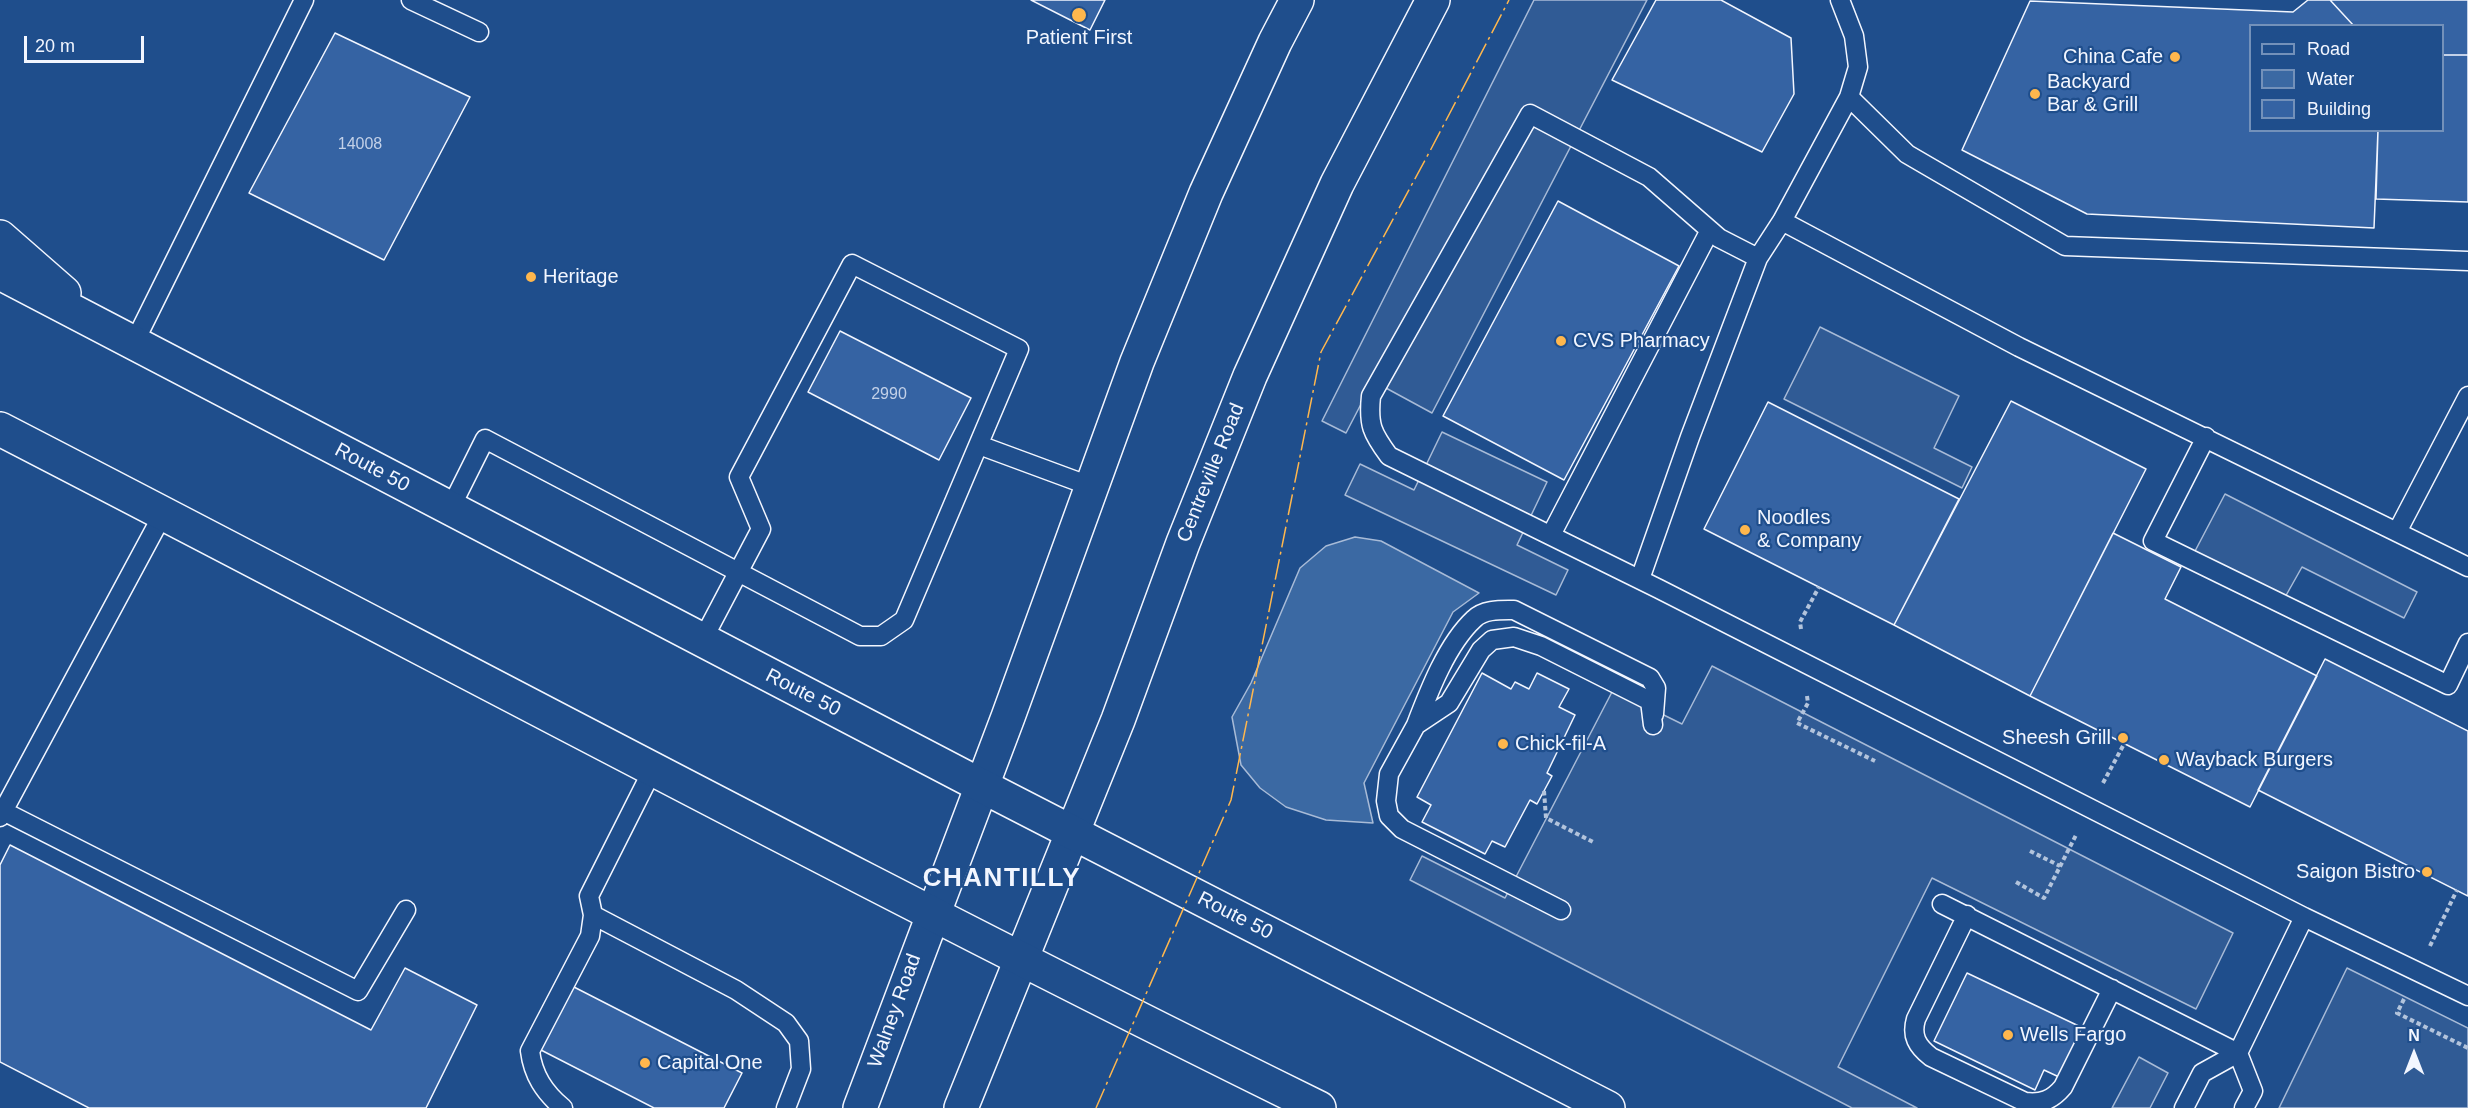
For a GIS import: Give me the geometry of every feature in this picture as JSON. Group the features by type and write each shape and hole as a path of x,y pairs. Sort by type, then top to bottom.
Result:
{"main road":[{"path":"931,915 982,786 1137,362 1206,193 1275,42 1297,0"},
{"name":"Centreville Road","path":"1020,959 1118,720 1183,543 1250,376 1337,184 1433,0"},
{"path":"0,237 120,337"},
{"name":"Route 50","path":"0,273 702,641 1608,1108"},
{"path":"0,429 931,915 1319,1108"},
{"name":"Walney Road","path":"860,1108 931,915"},
{"path":"961,1108 1020,959"}],"lane":[{"path":"120,337 304,0"},
{"path":"411,0 479,32"},
{"path":"1640,579 1690,437 1758,258 1782,221 1849,97 1858,67 1854,36 1840,0"},
{"path":"1849,97 1907,154 2065,246 2468,261"},
{"path":"1758,258 1719,238 1649,177 1530,114 1371,396 1369,420 1376,437 1389,456 1640,579 2304,917 2468,996"},
{"path":"1782,221 2019,346 2468,567"},
{"path":"1551,535 1710,231"},
{"path":"450,509 485,439 740,573 860,636 880,636 904,620 1019,349 852,264 739,477 761,529 740,573 702,641"},
{"path":"2397,532 2468,396"},
{"path":"2206,437 2153,541 2448,685 2468,643"},
{"path":"979,445 1090,486"},
{"path":"163,514 2,814 358,991 406,910"},
{"path":"1416,725 1449,703 1481,650 1492,640 1514,637 1541,646 1629,689 1650,701 1653,725 1656,688 1650,678 1514,610 1494,610 1475,618 1453,647 1429,690 1416,725 1389,774 1386,801 1389,816 1402,829 1562,909"},
{"path":"563,1108 547,1094 538,1080 532,1066 530,1051 590,936 593,915 589,896 653,769"},
{"path":"1942,904 2238,1053 2253,1090 2244,1108"},
{"path":"593,915 736,990 786,1023 799,1041 801,1069 786,1108"},
{"path":"1967,915 1913,1029 1916,1041 1931,1057 2025,1102 2038,1104 2054,1098 2063,1087 2112,989"},
{"path":"2184,1108 2202,1073 2238,1053 2304,917"}],"path":[{"path":"1544,792 1546,818 1595,843"},
{"path":"2030,851 2060,866"}],"shaded area":[{"path":"1534,0 1647,0 1432,413 1373,381 1346,433 1322,421"},
{"path":"1820,327 1959,396 1934,448 1972,467 1962,488 1784,399"},
{"path":"1442,432 1547,482 1517,545 1568,570 1556,595 1345,495 1360,464 1414,490"},
{"path":"2225,494 2417,592 2404,618 2302,567 2284,599 2194,553"},
{"path":"1712,666 2233,933 2196,1009 1932,878 1838,1067 1917,1108 1852,1108 1410,880 1422,856 1505,898 1613,690 1682,724"},
{"path":"2347,968 2468,1028 2468,1108 2279,1108"},
{"path":"2139,1057 2168,1073 2150,1108 2112,1108"}],"water":[{"path":"1355,537 1381,541 1479,593 1453,612 1364,783 1373,823 1326,820 1286,807 1260,788 1241,765 1232,717 1251,683 1300,568 1326,546"}],"building":[{"name":"Patient First","path":"1031,0 1105,0 1090,30"},
{"path":"1656,0 1721,0 1791,38 1794,94 1762,152 1612,80"},
{"path":"2308,0 2330,0 2352,24 2249,24 2249,132 2378,132 2374,228 2087,214 1962,150 2030,1 2293,12"},
{"path":"2330,0 2468,0 2468,55 2444,55 2444,24 2352,24"},
{"path":"335,33 470,97 384,260 249,193"},
{"path":"2444,55 2468,55 2468,202 2376,199 2378,132 2444,132"},
{"name":"CVS Pharmacy","path":"1558,201 1679,266 1564,480 1443,416"},
{"path":"840,331 971,398 939,460 808,392"},
{"path":"2011,401 2146,469 2030,696 1894,625"},
{"path":"1768,402 1959,499 1894,625 1704,529"},
{"path":"2113,533 2181,567 2165,599 2317,676 2250,807 2030,696"},
{"path":"2325,659 2468,731 2468,896 2258,790"},
{"name":"Chick-fil-A","path":"1482,673 1511,689 1515,682 1529,689 1537,673 1569,689 1559,707 1575,715 1547,773 1552,776 1537,804 1530,800 1505,847 1492,841 1485,854 1422,822 1431,805 1417,797"},
{"path":"10,845 371,1030 405,968 477,1005 426,1108 89,1108 0,1062 0,865"},
{"name":"Wells Fargo","path":"1967,973 2083,1028 2059,1077 2044,1070 2035,1090 1934,1041"},
{"path":"572,986 742,1073 724,1108 654,1108 539,1049"}],"power":[{"path":"1096,1108 1231,800 1321,352 1509,0"}],"place":[{"name":"Patient First","path":"1079,15"},
{"name":"China Cafe","path":"2175,57"},
{"name":"Backyard Bar & Grill","path":"2035,94"},
{"name":"Heritage","path":"531,277"},
{"name":"CVS Pharmacy","path":"1561,341"},
{"name":"Noodles & Company","path":"1745,530"},
{"name":"Sheesh Grill","path":"2123,738"},
{"name":"Chick-fil-A","path":"1503,744"},
{"name":"Wayback Burgers","path":"2164,760"},
{"name":"Saigon Bistro","path":"2427,872"},
{"name":"Wells Fargo","path":"2008,1035"},
{"name":"Capital One","path":"645,1063"}],"district":[{"name":"CHANTILLY","path":"1002,879"}]}
